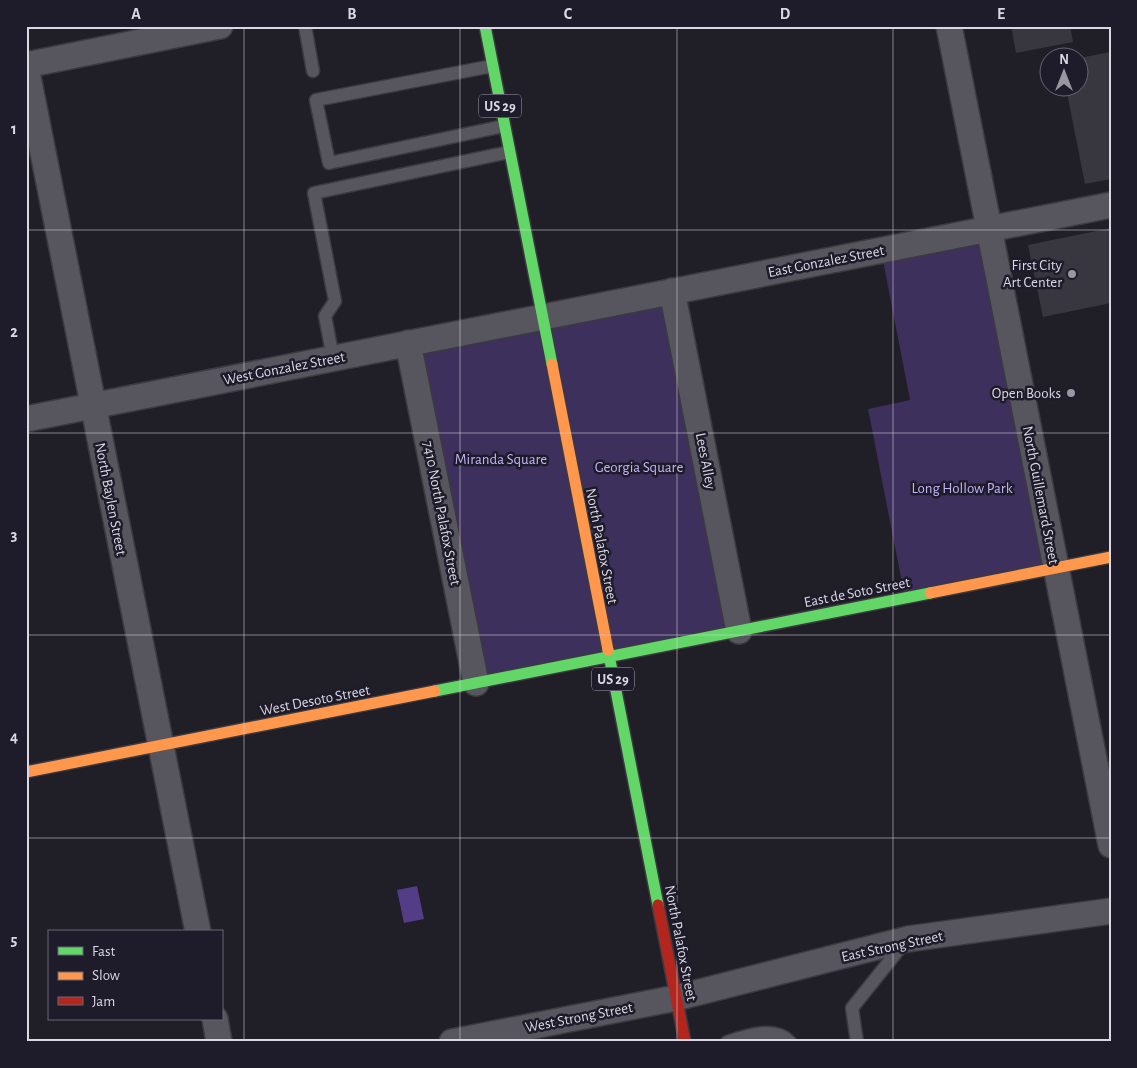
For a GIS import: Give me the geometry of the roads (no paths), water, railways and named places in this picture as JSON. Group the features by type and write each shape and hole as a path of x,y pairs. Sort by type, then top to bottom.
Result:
{"street":[{"path":"26,66 220,26"},
{"name":"North Palafox Street","path":"484,26 684,1042"},
{"name":"North Guillemard Street","path":"949,26 1111,845"},
{"name":"North Baylen Street","path":"26,66 198,930"},
{"name":"East Gonzalez Street","path":"542,317 1111,205"},
{"name":"Lees Alley","path":"672,291 739,631"},
{"name":"West Gonzalez Street","path":"26,418 542,317"},
{"name":"7410 North Palafox Street","path":"408,343 476,683"},
{"name":"East de Soto Street","path":"609,657 1111,557"},
{"name":"West Desoto Street","path":"26,772 609,657"},
{"name":"East Strong Street","path":"676,998 908,939 1111,911"},
{"name":"West Strong Street","path":"452,1042 676,998"},
{"path":"215,1020 219,1042"}],"lane":[{"path":"305,26 313,71"},
{"path":"492,66 316,100 329,164 504,126"},
{"path":"333,358 325,316 335,301 314,193 509,152"},
{"path":"857,1042 852,1008 908,939"},
{"path":"727,1042 750,1035 772,1034 786,1038 790,1042"}],"place":[{"name":"First City Art Center","path":"1072,274"},
{"name":"Open Books","path":"1071,393"}],"park label":[{"name":"Miranda Square","path":"501,459"},
{"name":"Georgia Square","path":"639,467"},
{"name":"Long Hollow Park","path":"962,488"}]}
